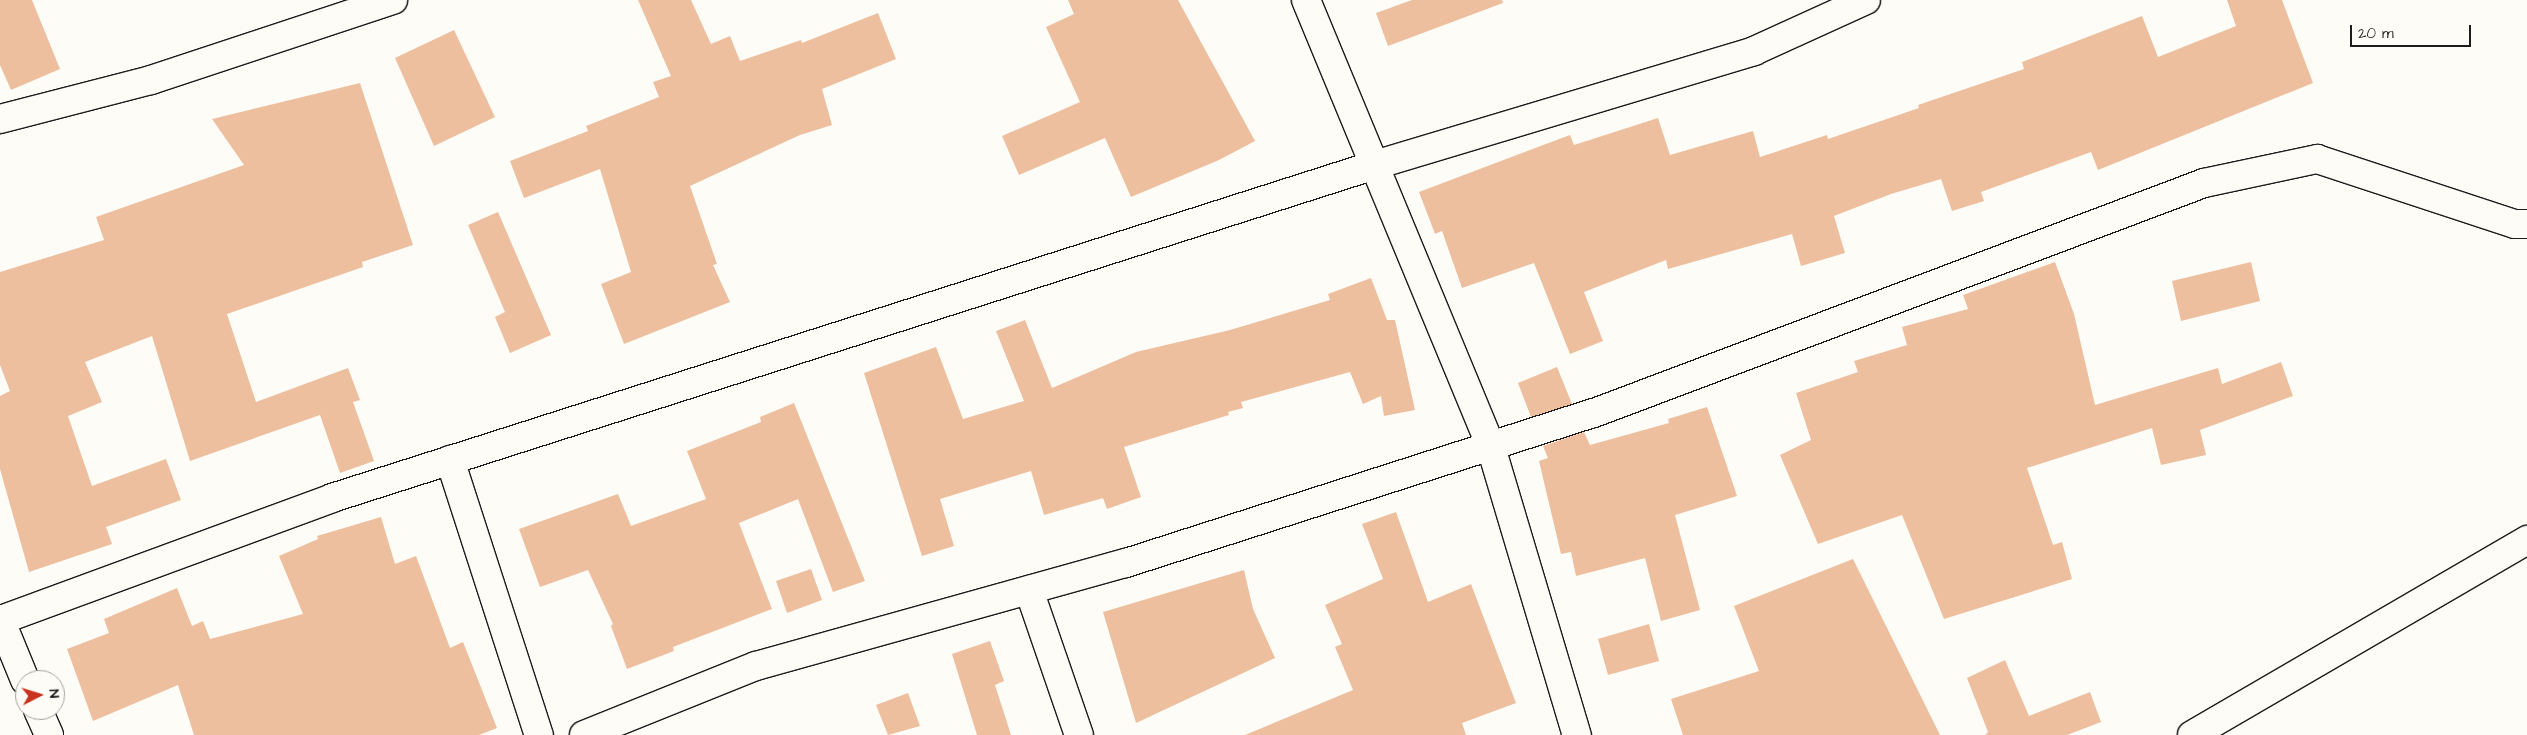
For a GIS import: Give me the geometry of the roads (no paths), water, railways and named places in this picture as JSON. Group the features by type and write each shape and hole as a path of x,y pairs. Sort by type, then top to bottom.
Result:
{"street":[{"path":"0,119 151,80 393,0"},
{"path":"1306,0 1490,444 1577,735"},
{"path":"22,670 0,620 332,498 1375,165 1754,51 1866,0"},
{"path":"584,735 756,666 1126,562 1490,444 1594,413 2204,183 2317,159 2515,224 2527,224"},
{"path":"450,460 539,735"},
{"path":"2192,735 2527,540"},
{"path":"1029,590 1079,735"},
{"path":"42,720 48,735"}]}
